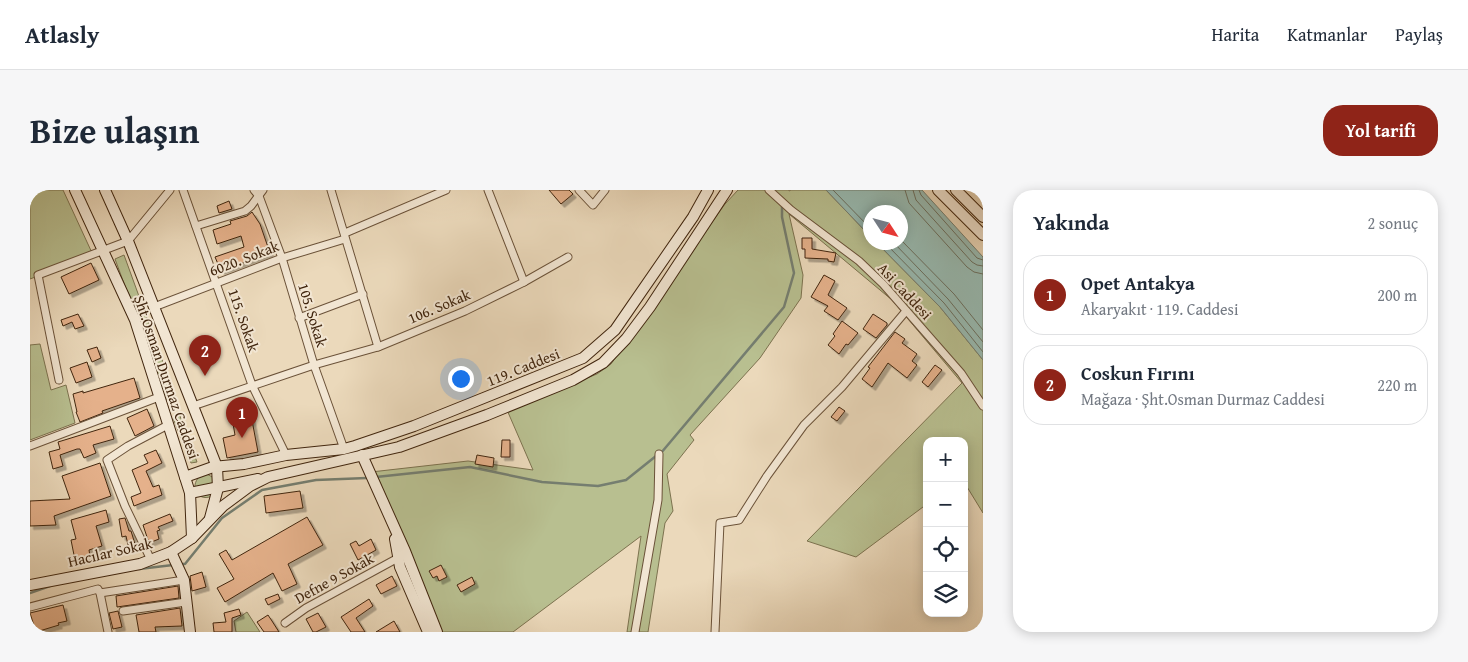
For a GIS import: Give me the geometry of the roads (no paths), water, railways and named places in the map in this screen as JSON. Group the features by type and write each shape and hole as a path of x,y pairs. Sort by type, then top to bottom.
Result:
{"street":[{"name":"Şht.Osman Durmaz Caddesi","path":"75,190 135,320 190,494"},
{"name":"Şht.Osman Durmaz Caddesi","path":"105,190 128,242 217,467 218,488"},
{"path":"59,380 38,275 128,242 170,190"},
{"name":"115. Sokak","path":"184,190 252,385 286,455"},
{"path":"331,190 378,347"},
{"name":"6020. Sokak","path":"154,307 345,236 446,190"},
{"path":"488,190 524,282"},
{"path":"579,190 593,206 605,190"},
{"name":"119. Caddesi","path":"185,477 217,467 244,464 286,455 344,449 414,426 583,358 615,330 693,217 708,190"},
{"name":"119. Caddesi","path":"190,494 399,446 487,415 573,380 603,363 626,339 646,313 727,190"},
{"name":"Asi Caddesi","path":"769,190 791,210 859,261 883,284 960,373 983,406"},
{"path":"938,190 983,235"},
{"path":"956,190 983,217"},
{"path":"196,226 245,211 251,206 259,192"},
{"name":"105. Sokak","path":"259,192 282,258 314,365 344,449"},
{"name":"106. Sokak","path":"193,406 314,365 378,347 465,311 524,282 568,257"},
{"path":"299,318 363,294"},
{"path":"715,632 720,523 739,520 767,476 804,425 842,387 906,311"},
{"path":"30,446 159,397"},
{"path":"151,560 125,506 107,460 128,446 168,426"},
{"path":"636,632 658,500 659,454"},
{"path":"362,456 405,551 437,632"},
{"name":"119. Caddesi","path":"210,519 250,486 268,477"},
{"name":"Hacılar Sokak","path":"30,585 173,556 210,519 218,488"},
{"path":"190,494 192,538"},
{"path":"392,525 400,567 428,632"},
{"path":"173,556 182,576 190,632"},
{"name":"Defne 9 Sokak","path":"285,623 306,608 398,558"},
{"path":"100,593 182,576"},
{"path":"30,607 98,589 108,632"},
{"path":"123,611 186,602"},
{"path":"978,632 983,628"}],"water":[{"path":"826,190 922,190 983,257 983,360 940,307 884,250 908,250 908,205 863,205 863,229"}],"waterway":[{"path":"661,453 784,307 794,273 782,217 782,204"},
{"path":"376,477 470,467 542,482 598,486 626,480 656,456"},
{"path":"181,564 185,564 222,518 262,490 316,480 367,478"},
{"path":"139,569 173,565"},
{"path":"30,593 50,586"}],"place":[{"name":"Coskun Fırını","path":"205,376"},
{"name":"Opet Antakya","path":"242,438"}]}
